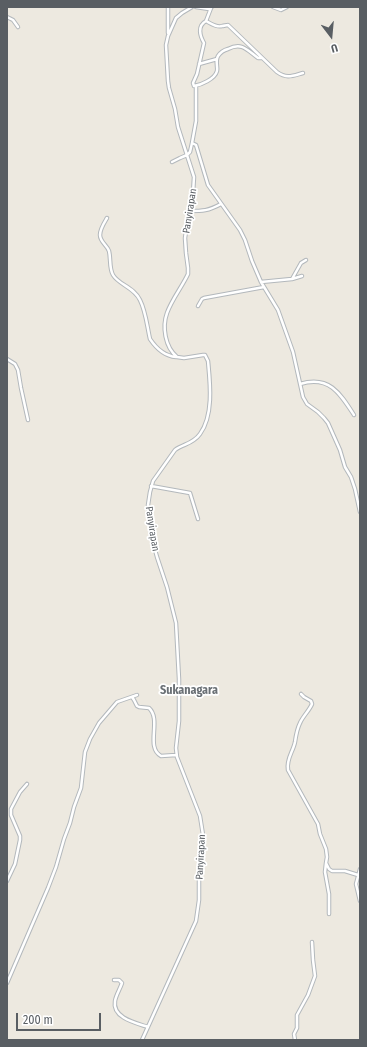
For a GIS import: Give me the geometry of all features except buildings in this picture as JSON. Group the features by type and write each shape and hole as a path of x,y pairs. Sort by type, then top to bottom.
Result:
{"street":[{"path":"168,7 168,36"},
{"name":"Panyirapan","path":"142,1040 196,921 199,900 199,879 203,835 196,806 176,756 179,725 179,679 176,623 151,535 148,505 151,486 156,477 172,453 178,448 191,442 200,434 207,419 209,410 210,382 207,357 203,355 184,358 177,357 167,343 165,331 169,309 188,274 185,238 189,211 193,197 194,181 193,173 178,127 168,81 166,45 173,23 179,15 192,7"},
{"path":"172,162 190,152 196,120 196,86 193,84 204,43 201,38 200,30 203,23 206,21 211,8 196,7"},
{"path":"273,7 281,10 287,7"},
{"path":"7,17 13,20 18,27"},
{"path":"206,21 220,27 228,24 281,75 289,77 303,73"},
{"path":"196,86 207,82 215,74 219,55 231,47 241,46 258,58 262,58"},
{"path":"199,64 217,59"},
{"path":"192,143 196,145 208,185 244,237 261,282 278,310 293,352 304,400 326,420 353,482 360,512"},
{"path":"189,211 205,211 222,204"},
{"path":"107,218 103,223 100,236 109,252 110,265 113,275 140,299 150,339 154,345 168,356 177,357"},
{"path":"292,279 301,263 306,260"},
{"path":"261,282 292,279 302,276"},
{"path":"198,306 204,298 264,286"},
{"path":"7,359 15,364 18,370 28,420"},
{"path":"300,384 319,382 330,385 354,415"},
{"path":"151,486 190,493 198,519"},
{"path":"301,694 312,704 300,723 295,743 288,757 287,766 315,816 326,849 327,857 325,872 329,894 329,914"},
{"path":"7,983 56,867 81,788 86,752 90,738 99,723 117,702 137,695"},
{"path":"131,697 137,706 149,708 152,712 154,720 155,752 161,756 176,756"},
{"path":"7,881 15,864 20,840 20,836 11,815 11,809 20,792 27,784"},
{"path":"326,862 328,869 332,871 344,870 358,875"},
{"path":"360,869 356,884 360,902"},
{"path":"295,1040 294,1034 297,1028 297,1015 308,995 315,976 312,960 312,942"},
{"path":"114,980 119,980 122,983 115,1002 117,1011 124,1018 148,1028"}],"district":[{"name":"Sukanagara","path":"189,691"}]}
